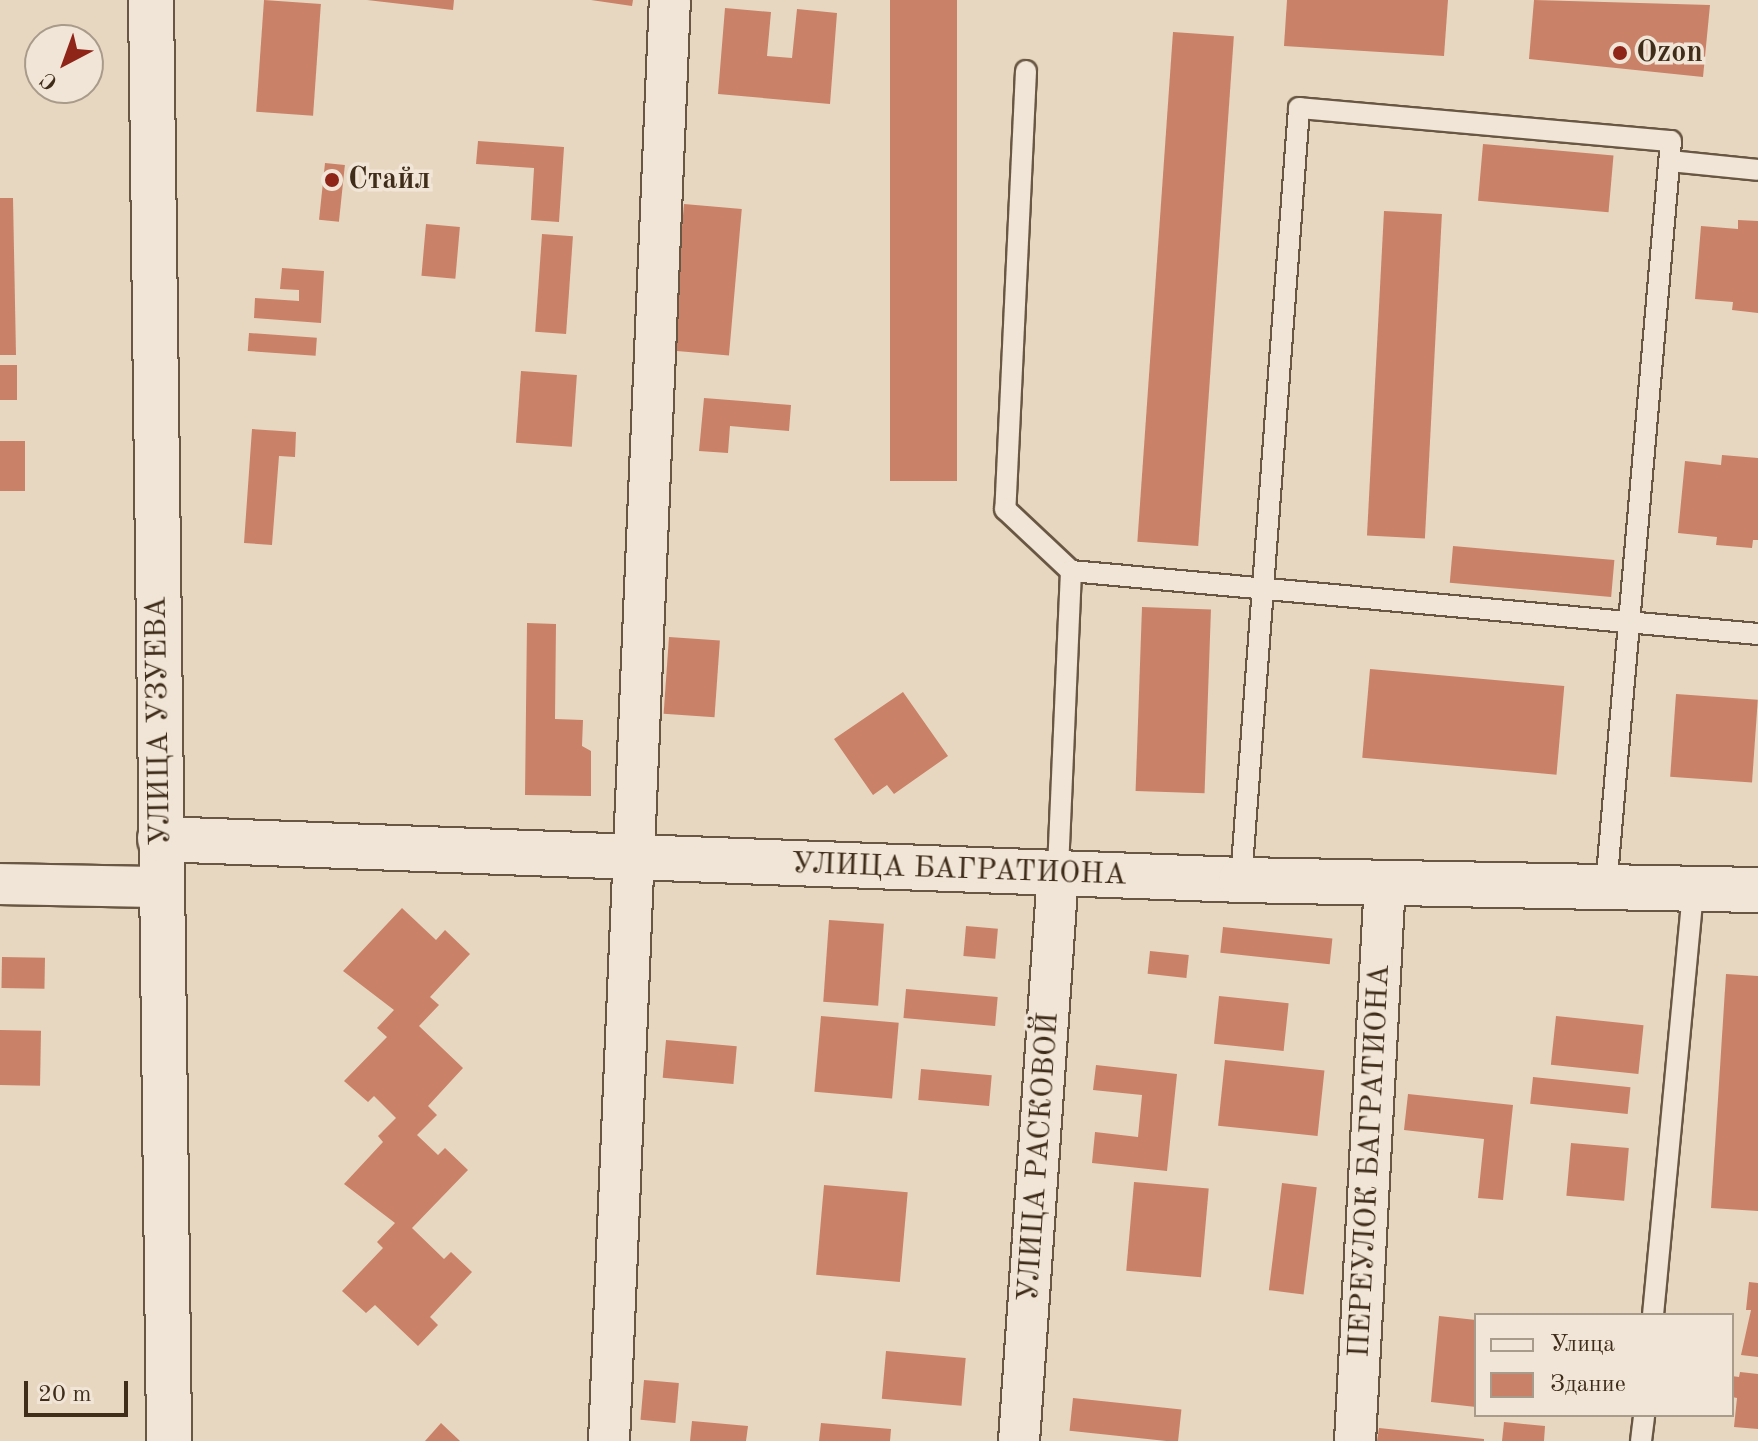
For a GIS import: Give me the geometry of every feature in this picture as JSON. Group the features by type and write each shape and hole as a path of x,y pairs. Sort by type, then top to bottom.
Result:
{"street":[{"name":"УЛИЦА УЗУЕВА","path":"151,0 169,1441"},
{"path":"609,1441 670,0"},
{"name":"УЛИЦА БАГРАТИОНА","path":"160,839 1241,880 1758,890"},
{"name":"УЛИЦА РАСКОВОЙ","path":"1019,1441 1058,873"},
{"name":"ПЕРЕУЛОК БАГРАТИОНА","path":"1355,1441 1385,881"},
{"path":"0,884 160,887"}],"lane":[{"path":"1026,71 1005,509 1071,571 1629,619 1758,634"},
{"path":"1241,880 1299,108 1671,141 1606,887"},
{"path":"1670,161 1758,170"},
{"path":"1058,873 1071,571"},
{"path":"1653,1313 1693,888"},
{"path":"1641,1441 1644,1417"}],"building":[{"path":"264,0 321,4 313,116 256,112"},
{"path":"367,0 454,0 453,10"},
{"path":"591,0 633,0 632,6"},
{"path":"890,0 957,0 957,481 890,481"},
{"path":"1287,0 1448,0 1444,56 1284,46"},
{"path":"1534,0 1710,5 1703,77 1529,59"},
{"path":"725,8 771,12 767,56 792,58 797,9 837,13 830,104 718,94"},
{"path":"1173,32 1234,36 1198,546 1137,542"},
{"path":"478,141 564,147 559,222 531,220 534,168 476,164"},
{"path":"1483,144 1614,155 1609,212 1478,201"},
{"path":"325,163 345,165 339,222 319,220"},
{"path":"0,198 13,198 16,355 0,355"},
{"path":"684,204 742,209 729,355 671,350"},
{"path":"1384,211 1442,214 1425,539 1367,536"},
{"path":"1738,220 1758,221 1758,313 1732,310 1733,302 1695,299 1701,226 1738,229"},
{"path":"426,224 460,227 455,279 421,276"},
{"path":"542,234 573,236 566,334 535,332"},
{"path":"282,268 324,271 321,323 254,318 255,298 299,301 299,290 280,289"},
{"path":"249,333 317,338 316,356 248,351"},
{"path":"0,365 17,365 17,400 0,400"},
{"path":"521,371 577,375 572,447 516,443"},
{"path":"704,398 791,405 789,431 730,426 728,453 699,451"},
{"path":"252,429 296,432 295,457 279,456 272,545 244,543"},
{"path":"0,441 25,441 25,491 0,491"},
{"path":"1722,455 1758,458 1758,540 1753,540 1752,548 1716,545 1717,537 1678,533 1685,461 1721,465"},
{"path":"1453,546 1614,560 1611,597 1450,583"},
{"path":"1142,607 1211,609 1205,793 1136,791"},
{"path":"527,623 556,624 555,719 583,720 582,746 591,751 591,796 525,795"},
{"path":"669,637 720,641 715,717 664,714"},
{"path":"1370,669 1564,686 1557,775 1362,758"},
{"path":"903,692 948,756 894,794 887,785 873,795 834,739"},
{"path":"1676,694 1758,700 1752,783 1670,777"},
{"path":"402,908 436,940 445,930 470,954 430,997 439,1005 419,1026 463,1068 428,1106 437,1115 417,1135 438,1155 445,1148 468,1170 412,1228 444,1259 451,1252 472,1272 430,1317 438,1325 418,1346 375,1305 366,1313 342,1291 383,1248 377,1242 395,1223 344,1184 383,1142 378,1136 396,1118 374,1096 368,1102 344,1081 387,1037 377,1028 394,1010 343,971"},
{"path":"829,920 884,924 878,1006 823,1002"},
{"path":"966,926 998,929 995,959 963,956"},
{"path":"1223,927 1332,938 1330,964 1220,953"},
{"path":"1150,951 1189,955 1186,978 1148,974"},
{"path":"2,957 45,958 44,989 1,988"},
{"path":"1726,974 1758,976 1758,1211 1711,1208"},
{"path":"906,989 998,997 995,1026 903,1018"},
{"path":"1219,996 1289,1003 1284,1051 1214,1044"},
{"path":"821,1016 899,1023 892,1099 814,1092"},
{"path":"1556,1016 1644,1025 1638,1074 1551,1065"},
{"path":"0,1030 41,1031 40,1086 0,1085"},
{"path":"666,1040 737,1046 733,1084 663,1078"},
{"path":"1225,1060 1324,1070 1318,1136 1218,1126"},
{"path":"1096,1065 1177,1074 1167,1171 1092,1163 1095,1132 1138,1137 1142,1095 1093,1090"},
{"path":"921,1069 992,1075 989,1106 918,1100"},
{"path":"1533,1077 1630,1087 1628,1114 1530,1104"},
{"path":"1408,1094 1513,1105 1503,1200 1478,1198 1484,1139 1404,1130"},
{"path":"1571,1143 1629,1148 1624,1201 1566,1196"},
{"path":"1134,1182 1209,1189 1201,1277 1126,1271"},
{"path":"1282,1183 1317,1187 1304,1294 1269,1290"},
{"path":"824,1185 908,1192 900,1282 816,1275"},
{"path":"1749,1282 1758,1283 1758,1357 1741,1355 1751,1310 1746,1310"},
{"path":"1439,1316 1474,1320 1474,1407 1431,1402"},
{"path":"886,1351 966,1358 962,1406 882,1399"},
{"path":"1740,1372 1758,1374 1758,1429 1734,1427 1737,1398 1734,1397 1734,1376 1739,1377"},
{"path":"644,1380 679,1383 675,1423 641,1420"},
{"path":"1073,1398 1181,1409 1178,1441 1070,1431"},
{"path":"692,1421 748,1426 746,1441 690,1441"},
{"path":"1504,1422 1545,1426 1544,1441 1502,1441"},
{"path":"441,1423 460,1441 425,1441"},
{"path":"821,1423 891,1429 890,1441 819,1441"},
{"path":"1379,1428 1484,1439 1484,1441 1377,1441"}],"place":[{"name":"Ozon","path":"1620,53"},
{"name":"Стайл","path":"332,180"}]}
